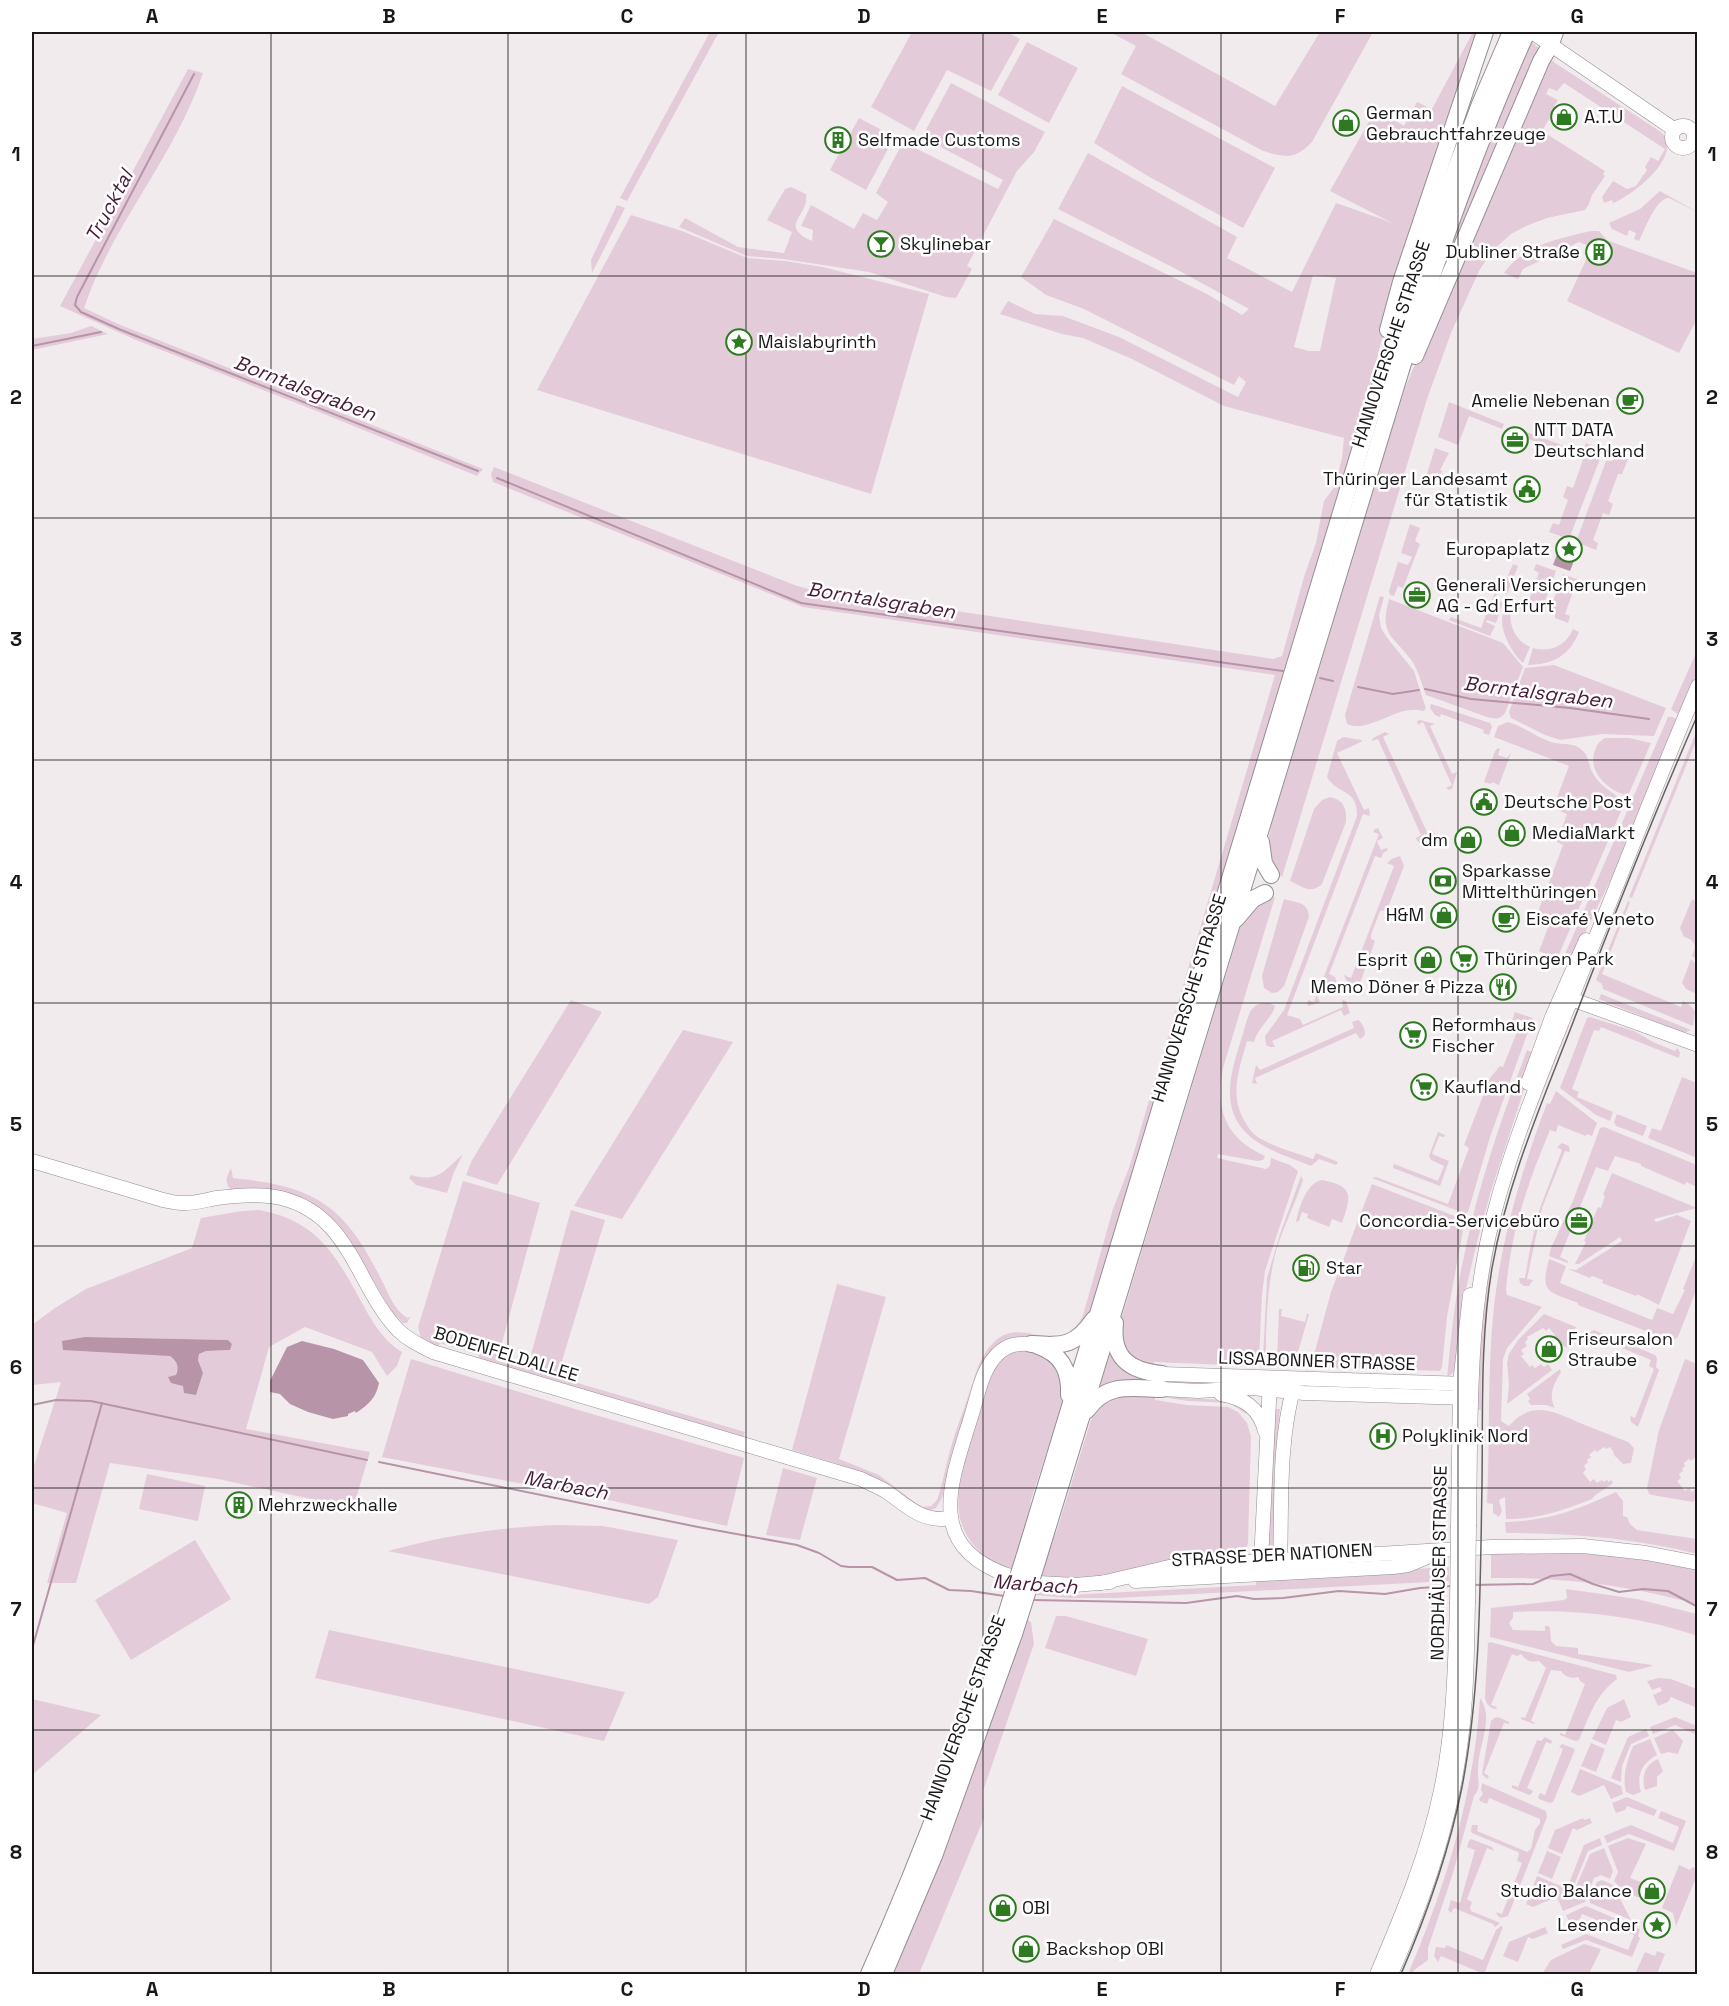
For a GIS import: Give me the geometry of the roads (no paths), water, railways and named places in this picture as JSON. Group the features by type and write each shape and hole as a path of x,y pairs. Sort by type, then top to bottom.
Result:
{"highway":[{"path":"1374,407 1372,390 1401,282 1485,32"},
{"name":"HANNOVERSCHE STRASSE","path":"884,1974 934,1857 1076,1413 1374,407 1444,200 1511,42 1527,32"},
{"path":"1387,420 1537,70 1553,38"},
{"name":"HANNOVERSCHE STRASSE","path":"1109,1305 1263,826 1411,337 1511,42"},
{"path":"1263,826 1261,840 1263,859 1271,875"},
{"path":"1230,930 1249,903 1265,893"},
{"path":"1031,1344 1063,1345 1077,1339 1109,1305"},
{"path":"1109,1305 1114,1337 1120,1354 1136,1369 1162,1381"},
{"path":"1031,1344 1053,1353 1064,1366 1076,1413 1108,1391 1162,1381"},
{"name":"HANNOVERSCHE STRASSE","path":"869,1974 918,1861 976,1706 1007,1633"}],"main road":[{"path":"1532,32 1553,38 1675,130 1682,126 1688,127 1693,132 1695,143"},
{"name":"NORDHÄUSER STRASSE","path":"1391,1974 1425,1891 1452,1794 1461,1739 1467,1671 1462,1604 1465,1398 1493,1215 1566,997 1610,887 1631,846 1698,686"},
{"path":"1566,997 1698,1045"},
{"name":"BODENFELDALLEE","path":"32,1161 163,1200 181,1203 238,1196 260,1195 281,1198 315,1214 337,1234 348,1248 383,1309 400,1332 433,1352 844,1473 885,1491 916,1514 930,1519 951,1518"},
{"path":"1010,1576 986,1567 973,1557 960,1542 951,1518 950,1492 986,1372 996,1355 1004,1349 1019,1344 1031,1344"},
{"name":"LISSABONNER STRASSE","path":"1162,1381 1198,1390 1269,1383"},
{"name":"LISSABONNER STRASSE","path":"1162,1381 1269,1383 1465,1398"},
{"path":"1269,1383 1266,1436 1271,1566"},
{"name":"LISSABONNER STRASSE","path":"1294,1385 1466,1384"},
{"path":"1271,1566 1288,1407 1294,1385"},
{"path":"1198,1390 1242,1399 1259,1418 1266,1436"},
{"name":"STRASSE DER NATIONEN","path":"1039,1583 1075,1585 1271,1566 1403,1566 1442,1551 1491,1547 1583,1546 1646,1552 1698,1563"},
{"name":"NORDHÄUSER STRASSE","path":"1377,1974 1407,1900 1427,1842 1441,1791 1450,1737 1462,1604"}],"waterway":[{"name":"Borntalsgraben","path":"194,74 77,297 75,305 81,312 121,330 478,471"},
{"name":"Borntalsgraben","path":"32,346 101,332"},
{"name":"Borntalsgraben","path":"497,478 801,603 1283,671"},
{"name":"Borntalsgraben","path":"1320,678 1333,681"},
{"name":"Borntalsgraben","path":"1358,687 1393,694 1419,690"},
{"name":"Borntalsgraben","path":"1425,689 1471,699 1570,708 1649,719"},
{"name":"Marbach","path":"32,1405 56,1400 91,1401 367,1460"},
{"path":"32,1649 102,1403"},
{"name":"Marbach","path":"379,1462 797,1545 819,1553 841,1566 872,1567 897,1580 925,1578 949,1590 1004,1596"},
{"name":"Marbach","path":"1472,1585 1533,1584 1551,1576 1570,1574 1619,1592 1643,1589 1668,1591 1698,1607"},
{"name":"Marbach","path":"1033,1600 1186,1603 1237,1596 1254,1599 1283,1598 1339,1591 1385,1594 1451,1586"}],"tram line":[{"path":"1401,1974 1420,1929 1444,1859 1462,1787 1473,1712 1481,1561 1484,1349 1488,1295 1498,1236 1506,1205 1537,1115 1633,868 1698,714"}],"place":[{"name":"A.T.U","path":"1564,117"},
{"name":"German Gebrauchtfahrzeuge","path":"1346,123"},
{"name":"Selfmade Customs","path":"838,140"},
{"name":"Skylinebar","path":"881,244"},
{"name":"Dubliner Straße","path":"1599,252"},
{"name":"Maislabyrinth","path":"739,342"},
{"name":"Amelie Nebenan","path":"1630,401"},
{"name":"NTT DATA Deutschland","path":"1515,440"},
{"name":"Thüringer Landesamt für Statistik","path":"1527,489"},
{"name":"Europaplatz","path":"1569,549"},
{"name":"Generali Versicherungen AG - Gd Erfurt","path":"1417,595"},
{"name":"Deutsche Post","path":"1484,802"},
{"name":"MediaMarkt","path":"1512,833"},
{"name":"dm","path":"1468,840"},
{"name":"Sparkasse Mittelthüringen","path":"1443,881"},
{"name":"H&M","path":"1444,915"},
{"name":"Eiscafé Veneto","path":"1506,919"},
{"name":"Thüringen Park","path":"1464,959"},
{"name":"Esprit","path":"1428,960"},
{"name":"Memo Döner & Pizza","path":"1503,987"},
{"name":"Reformhaus Fischer","path":"1413,1035"},
{"name":"Kaufland","path":"1424,1087"},
{"name":"Concordia-Servicebüro","path":"1579,1221"},
{"name":"Star","path":"1306,1268"},
{"name":"Friseursalon Straube","path":"1549,1349"},
{"name":"Polyklinik Nord","path":"1383,1436"},
{"name":"Mehrzweckhalle","path":"239,1505"},
{"name":"Studio Balance","path":"1652,1891"},
{"name":"OBI","path":"1003,1908"},
{"name":"Lesender","path":"1657,1925"},
{"name":"Backshop OBI","path":"1026,1949"}],"water label":[{"name":"Trucktal","path":"109,206"}]}
